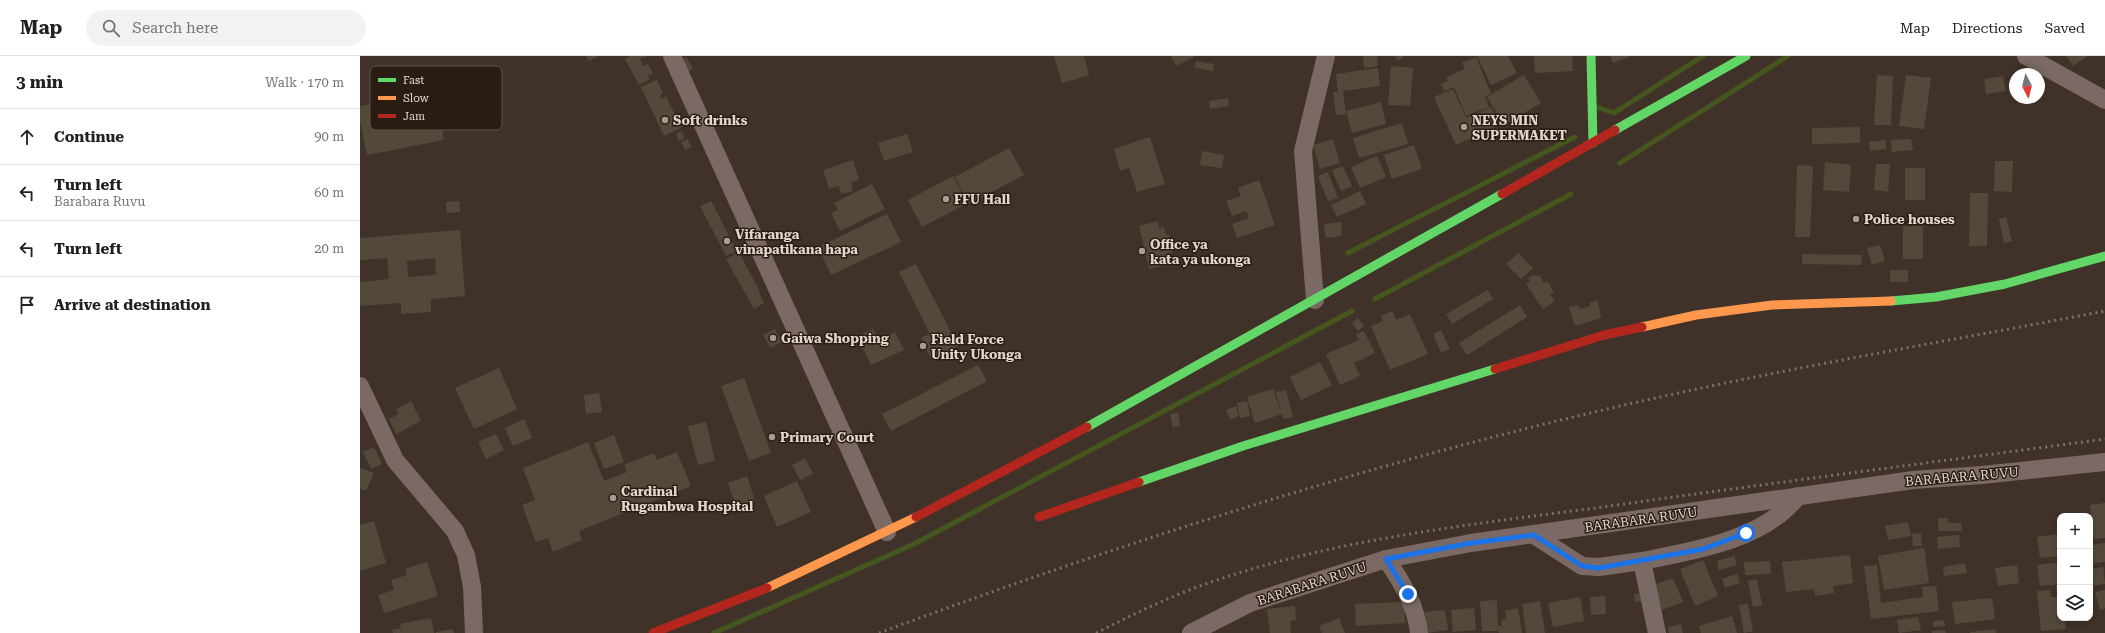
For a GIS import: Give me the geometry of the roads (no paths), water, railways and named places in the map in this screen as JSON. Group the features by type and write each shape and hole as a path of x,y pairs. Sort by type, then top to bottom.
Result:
{"main road":[{"path":"1591,56 1593,143"},
{"path":"653,633 765,589 887,532 1047,449 1315,300 1746,56"},
{"path":"1039,517 1243,446 1604,335 1696,315 1772,305 1872,302 1936,297 2005,284 2105,256"}],"street":[{"path":"672,56 887,532"},
{"path":"1315,300 1303,151 1326,56"},
{"path":"2026,56 2105,100"},
{"path":"360,386 395,460 455,531 466,555 472,588 474,633"},
{"name":"BARABARA RUVU","path":"1191,633 1250,603 1386,559 1471,543 1913,480 1982,475 2105,462"},
{"path":"1534,535 1582,566 1599,568 1703,549 1746,533 1788,509 1798,496"},
{"path":"1386,559 1408,594 1417,616 1419,633"},
{"path":"1642,561 1657,633"}],"waterway":[{"path":"1597,107 1614,113 1703,56"},
{"path":"1620,163 1788,56"},
{"path":"1348,253 1575,137"},
{"path":"1375,299 1571,194"},
{"path":"714,633 914,544 1352,311"}],"railway":[{"path":"879,633 966,601 1141,541 1318,486 1496,436 1715,385 2105,311"},
{"path":"1096,633 1160,602 1200,586 1250,570 1353,544 1459,526 2105,439"}],"place":[{"name":"Soft drinks","path":"665,120"},
{"name":"NEYS MIN SUPERMAKET","path":"1464,127"},
{"name":"FFU Hall","path":"946,199"},
{"name":"Police houses","path":"1856,219"},
{"name":"Vifaranga vinapatikana hapa","path":"727,241"},
{"name":"Office ya kata ya ukonga","path":"1142,251"},
{"name":"Gaiwa Shopping","path":"773,338"},
{"name":"Field Force Unity Ukonga","path":"923,346"},
{"name":"Primary Court","path":"772,437"},
{"name":"Cardinal Rugambwa Hospital","path":"613,498"}]}
